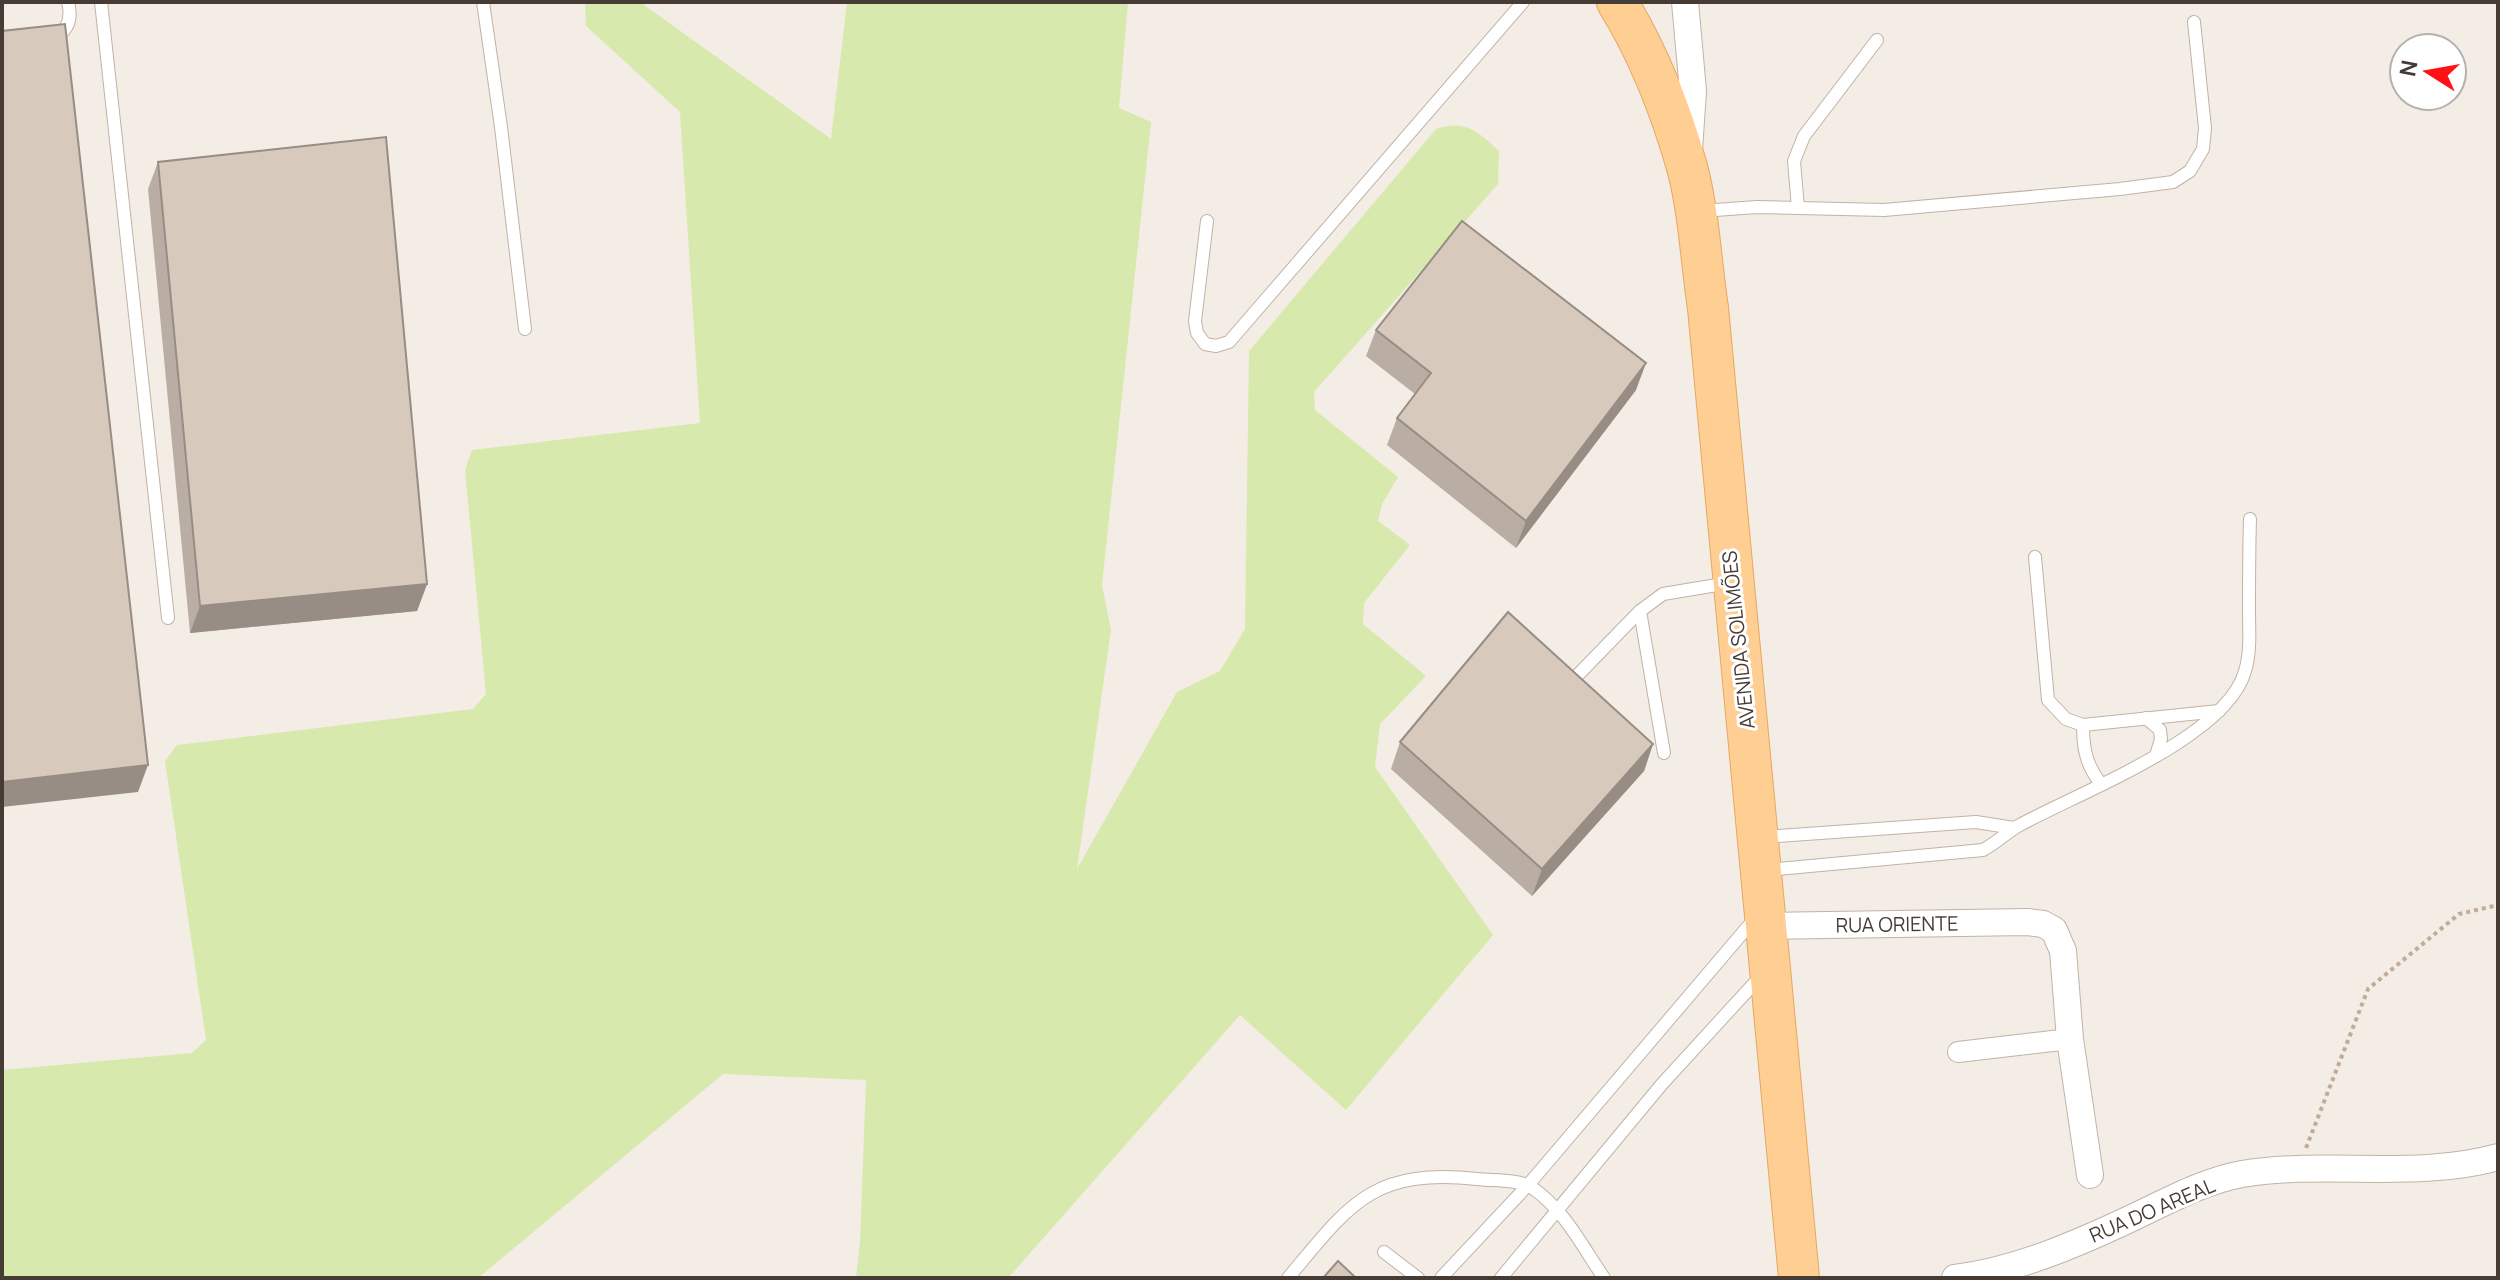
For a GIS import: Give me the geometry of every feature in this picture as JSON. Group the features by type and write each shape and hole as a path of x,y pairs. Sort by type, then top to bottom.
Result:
{"main road":[{"path":"1628,9 1666,104 1687,169"},
{"name":"AVENIDA SOLIMÕES","path":"1687,169 1708,308 1799,1278"}],"street":[{"name":"AVENIDA SOLIMÕES","path":"1685,2 1693,91 1687,169"},
{"name":"RUA ORIENTE","path":"1763,885 2043,924 2054,930 2059,940 2065,968 2070,1039"},
{"path":"1958,1052 2070,1039 2090,1175"},
{"name":"RUA DO AREAL","path":"1955,1278 1989,1274 2013,1266 2098,1234 2211,1182 2240,1175 2298,1169 2428,1167 2479,1163 2498,1157"}],"lane":[{"path":"43,37 56,37 65,31 69,21 68,2"},
{"path":"101,2 168,618"},
{"path":"483,2 525,329"},
{"path":"1207,221 1195,321 1197,333 1205,344 1216,346 1229,342 1523,2"},
{"path":"1694,211 1757,207 1884,210 2173,182 2190,171 2203,149 2205,128 2194,22"},
{"path":"1798,208 1794,161 1804,136 1877,40"},
{"path":"1763,885 1983,850 2014,828 2156,756 2220,711 2237,692 2246,671 2250,519"},
{"path":"2035,557 2048,700 2066,719 2083,725 2220,711"},
{"path":"1569,684 1640,611 1663,594 1732,583"},
{"path":"1640,611 1664,753"},
{"path":"2146,718 2160,730 2156,756"},
{"path":"2083,725 2083,748 2091,771 2101,784"},
{"path":"1441,1278 1528,1185 1763,885 1976,822 2014,828"},
{"path":"1501,1278 1662,1084 1771,966"},
{"path":"1288,1278 1335,1221 1355,1203 1388,1183 1451,1177 1528,1185 1558,1209 1604,1278"},
{"path":"1384,1252 1418,1278"}],"path":[{"path":"2298,1169 2368,989 2459,914 2498,905"}],"green space":[{"path":"585,2 640,2 831,139 847,2 1128,2 1119,108 1151,122 1102,585 1111,630 1077,869 1177,692 1220,671 1245,629 1249,351 1436,129 1456,126 1471,129 1499,151 1498,184 1314,392 1315,410 1398,477 1382,504 1378,521 1410,545 1364,603 1363,624 1426,676 1380,724 1375,767 1493,935 1346,1110 1240,1015 1008,1278 856,1278 866,1080 723,1074 478,1278 2,1278 2,1070 192,1053 206,1040 165,761 177,745 473,709 486,694 465,470 472,450 700,423 680,112 586,26"}],"building":[{"path":"65,24 148,765 2,782 2,31"},
{"path":"386,137 427,584 200,606 158,162"},
{"path":"1462,221 1646,363 1526,521 1397,418 1431,373 1376,330"},
{"path":"1508,612 1653,744 1542,869 1400,742"},
{"path":"1338,1261 1356,1278 1323,1278"}]}
